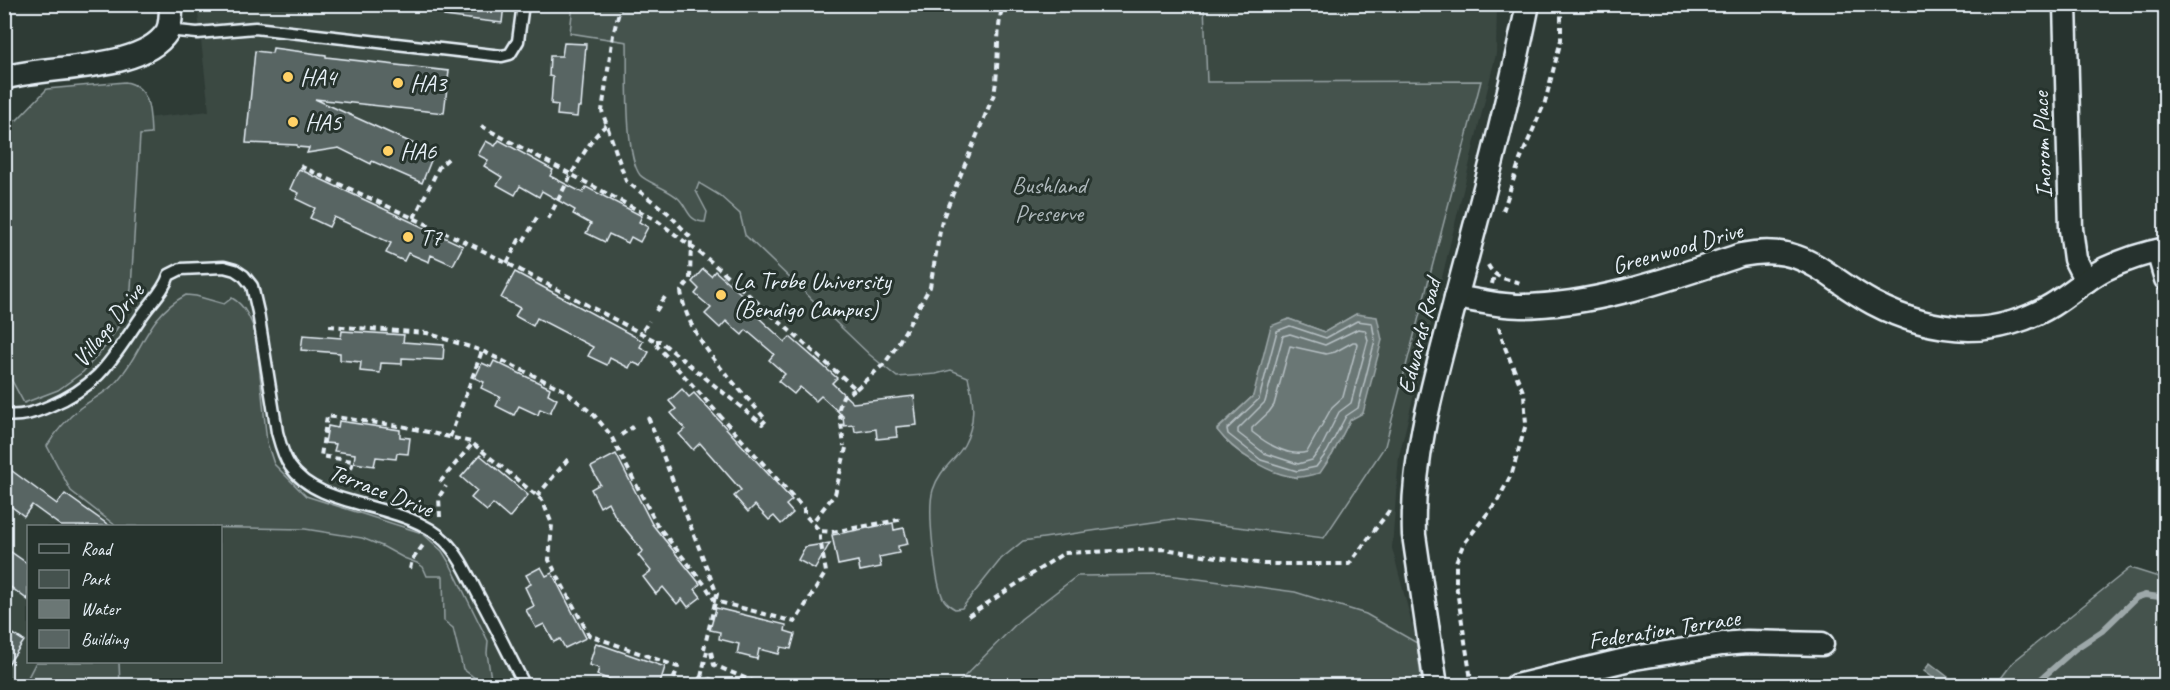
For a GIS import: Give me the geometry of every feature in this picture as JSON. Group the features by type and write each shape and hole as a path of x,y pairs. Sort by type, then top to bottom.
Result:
{"street":[{"path":"8,77 36,70 135,56 149,49 168,30 171,4"},
{"name":"Edwards Road","path":"1436,686 1417,557 1413,515 1414,491 1427,414 1528,4"},
{"name":"Inorom Place","path":"2065,4 2071,229 2075,259 2086,281"},
{"path":"2162,250 2166,279"},
{"name":"Greenwood Drive","path":"1456,297 1521,306 1622,293 1741,255 1774,252 1806,259 1871,302 1893,313 1945,328 1972,329 1998,326 2028,317 2123,261 2162,250"},
{"name":"Federation Terrace","path":"1516,686 1634,658 1722,644 1747,642 1822,644"}],"lane":[{"path":"168,30 197,33 255,28 502,56 510,54 518,40 523,4"},
{"name":"Terrace Drive","path":"169,275 181,269 224,267 244,276 252,286 277,432 282,450 290,465 298,475 316,488 334,496 417,522 444,540 465,570 525,686"},
{"name":"Village Drive","path":"4,415 39,411 63,401 90,384 114,358 166,284 169,275"}],"path":[{"path":"300,166 507,263 656,341 660,341 762,424 766,420 697,337 684,311 681,291 690,280 691,237 668,213 626,181 607,126 602,111 613,34 621,4"},
{"path":"814,519 835,494 845,447 840,408 843,396 856,389 890,355 930,287 942,220 994,94 1003,4"},
{"path":"1503,214 1520,160 1545,102 1561,40 1561,4"},
{"path":"481,126 656,220 691,245 856,389"},
{"path":"548,219 601,130 607,126"},
{"path":"414,218 439,167 449,158"},
{"path":"507,263 519,240 524,242 539,214"},
{"path":"1489,258 1488,265 1494,274 1525,284"},
{"path":"1472,686 1456,584 1456,562 1463,545 1498,500 1512,472 1527,424 1524,394 1504,345 1495,304 1492,282 1494,274"},
{"path":"656,311 666,297"},
{"path":"643,330 649,321"},
{"path":"329,326 427,333 482,351 564,390 594,416 613,439 657,525 705,585 715,602 795,622 826,572 820,531"},
{"path":"656,341 658,347 804,509 804,514 820,531 832,532 904,519"},
{"path":"450,437 482,351"},
{"path":"351,469 353,461 321,456 327,416 406,427 473,443 542,500 552,524 549,560 589,635 678,667 671,686"},
{"path":"648,417 717,594 701,677 691,686"},
{"path":"621,435 633,428"},
{"path":"440,482 473,443"},
{"path":"537,496 568,458"},
{"path":"968,616 1064,552 1164,549 1263,564 1349,564 1396,502"},
{"path":"707,651 714,664 764,686"},
{"path":"701,677 739,686"}],"shaded area":[{"name":"La Trobe University (Bendigo Campus)","path":"197,5 1497,5 1496,54 1399,456 1392,548 1417,643 1366,614 1021,619 956,685 5,685 4,134 209,111"}],"green space":[{"name":"Bushland Preserve","path":"573,4 1204,5 1207,82 1481,81 1385,446 1324,538 1174,519 1023,541 1001,559 962,608 955,609 944,600 938,579 931,529 931,500 936,482 964,445 971,428 973,403 968,377 951,370 936,374 897,377 870,355 745,235 740,214 719,195 699,183 696,191 707,212 705,222 699,221 692,217 675,195 643,178 635,164 631,149 627,91 627,42 570,33","holes":["1356,314 1350,420 1332,455 1297,478 1263,466 1243,455 1217,429 1253,396 1289,319 1325,332"]},
{"path":"125,82 140,89 144,95 149,109 151,134 140,135 131,289 128,305 120,324 105,347 83,372 58,390 24,403 10,377 5,345 5,123 17,120 47,89"},
{"path":"186,295 224,304 232,298 241,305 256,334 267,443 274,464 306,496 422,533 442,551 488,641 487,653 491,679 475,678 463,669 453,628 444,621 443,576 427,576 423,567 417,563 382,546 362,538 305,529 222,528 222,525 115,525 71,491 47,446 75,412 117,381 153,324 172,304"},
{"path":"2130,568 2165,579 2165,685 1996,685 2013,662"},
{"path":"1168,575 1295,592 1366,614 1417,643 1422,685 956,685 1021,619 1077,576"},
{"path":"35,663 119,663 120,685 24,685"}],"water":[{"path":"1356,314 1377,317 1382,340 1363,413 1350,420 1320,473 1299,477 1275,472 1252,461 1224,438 1217,430 1253,396 1271,326 1289,319 1325,332"},
{"path":"1930,663 1953,681 1950,685 1943,685 1924,671"}],"building":[{"path":"445,4 504,4 502,23 444,16"},
{"path":"564,43 586,44 581,107 578,107 577,117 557,115 558,105 551,104 553,77 549,76 550,56 562,56"},
{"path":"273,48 326,55 326,57 449,71 444,113 315,99 434,153 422,183 372,161 371,164 339,148 307,153 309,148 297,147 297,145 246,143 255,51 272,53"},
{"path":"499,140 553,170 550,176 583,193 586,187 642,216 639,222 648,227 640,242 631,237 628,243 609,234 605,242 586,233 591,224 573,214 575,210 542,191 539,197 520,186 515,195 497,185 502,177 484,166 488,160 478,155 486,141 495,146"},
{"path":"299,169 463,246 453,265 431,255 429,262 408,253 404,261 386,253 391,243 334,217 329,227 310,218 315,208 296,199 299,193 290,189"},
{"path":"703,269 711,276 715,271 762,312 758,317 785,342 790,337 837,378 832,383 853,403 914,396 917,425 896,427 897,437 877,439 876,429 855,432 854,425 844,426 843,416 821,396 816,401 800,387 794,394 778,381 785,374 769,360 774,354 746,330 742,335 726,321 720,328 705,314 711,308 695,294 699,289 692,282"},
{"path":"515,272 643,341 640,347 649,352 641,366 632,362 629,368 610,358 607,365 588,356 593,347 537,318 533,326 515,316 520,308 501,298"},
{"path":"342,331 404,335 403,342 444,345 443,360 402,358 402,364 381,363 380,373 360,371 361,362 340,360 340,353 301,350 303,335 341,338"},
{"path":"494,361 550,388 548,394 557,399 550,413 540,409 538,415 519,406 514,415 496,406 500,397 481,388 484,382 475,378 482,363 491,367"},
{"path":"682,389 689,397 694,393 792,500 786,505 793,513 781,524 774,516 769,520 755,505 748,512 734,496 741,490 700,443 693,450 679,434 685,429 671,413 676,409 669,401"},
{"path":"339,421 400,430 400,437 410,438 408,454 397,453 396,459 376,457 374,466 354,463 355,454 334,451 336,444 325,443 328,426 338,428"},
{"path":"616,454 652,524 700,584 695,589 701,597 688,607 682,599 677,604 663,587 656,594 643,577 651,571 638,555 643,551 615,516 608,502 600,507 591,489 600,484 591,467"},
{"path":"480,455 528,495 509,518 493,504 487,511 471,498 477,491 461,477"},
{"path":"4,465 57,504 65,494 109,525 60,525 32,505 24,516 4,501"},
{"path":"893,523 894,530 904,528 908,544 898,546 899,553 879,557 881,567 860,571 858,561 838,565 832,535"},
{"path":"830,543 815,569 798,560 805,547"},
{"path":"4,547 27,563 27,599 4,582"},
{"path":"541,567 546,576 552,573 586,638 565,648 560,639 554,642 544,624 536,628 526,610 534,606 525,587 531,584 526,575"},
{"path":"716,608 786,625 785,631 795,634 791,649 781,647 779,654 759,649 757,659 737,654 739,644 719,639 720,632 710,630"},
{"path":"4,628 24,641 4,670"},
{"path":"596,643 665,667 659,686 615,686 616,682 597,675 599,668 589,665"}],"waterway":[{"path":"2033,686 2075,649 2102,631 2136,598 2145,595 2166,598"}],"place":[{"name":"HA4","path":"288,77"},
{"name":"HA3","path":"398,83"},
{"name":"HA5","path":"293,122"},
{"name":"HA6","path":"388,151"},
{"name":"T7","path":"408,237"},
{"name":"La Trobe University (Bendigo Campus)","path":"721,295"}]}
